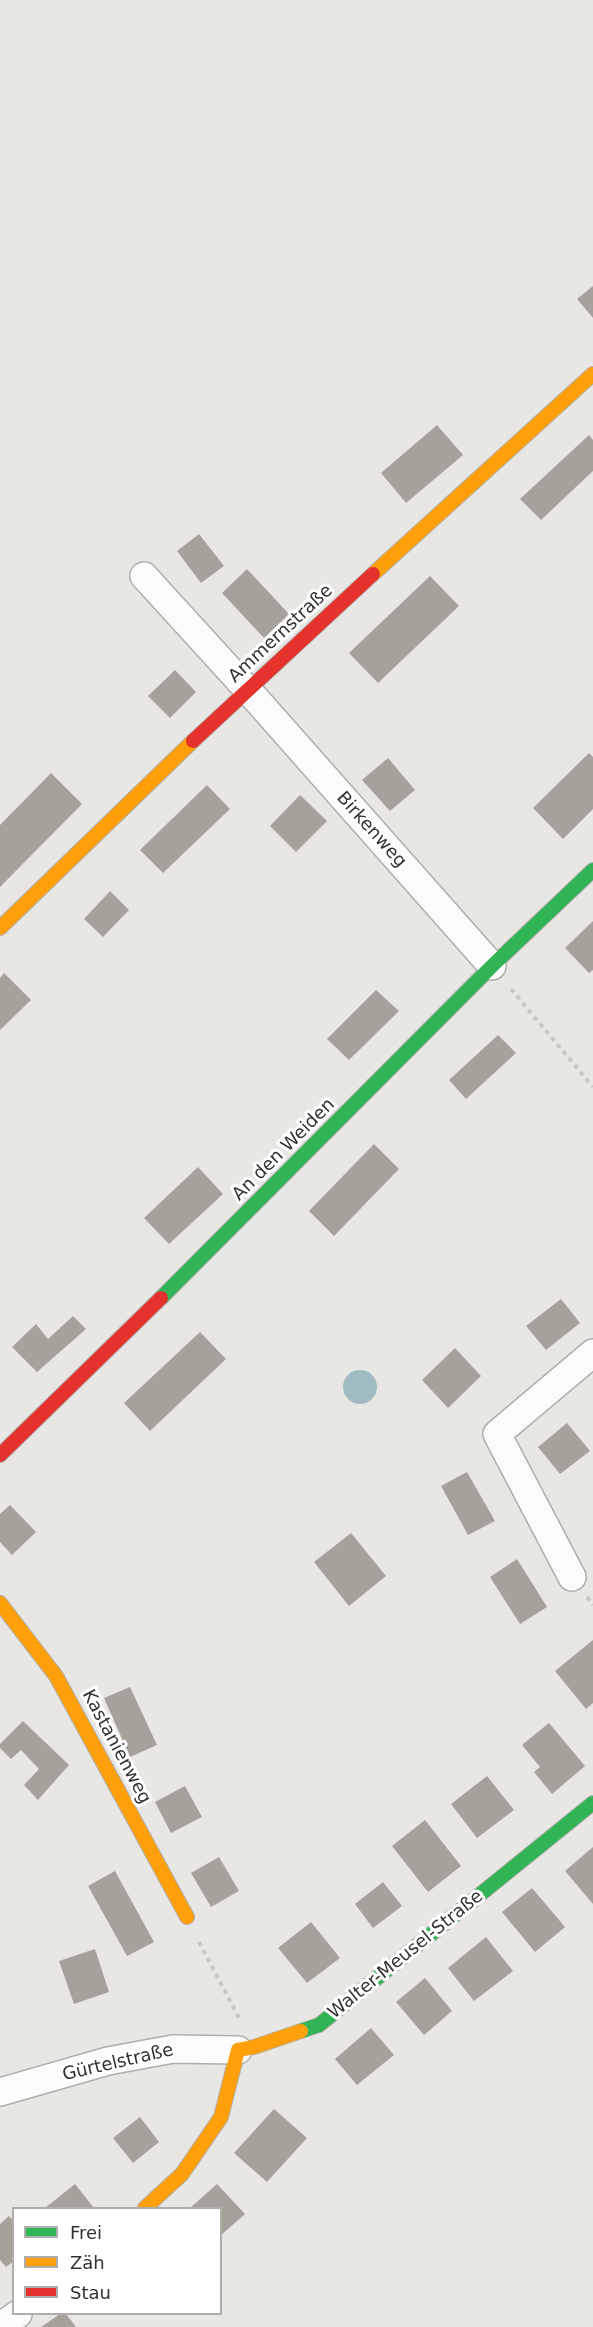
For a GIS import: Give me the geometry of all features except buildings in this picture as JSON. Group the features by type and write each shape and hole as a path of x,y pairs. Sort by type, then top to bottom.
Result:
{"street":[{"name":"Ammernstraße","path":"0,928 247,689 593,374"},
{"name":"Birkenweg","path":"144,576 492,966"},
{"name":"An den Weiden","path":"0,1455 236,1224 492,966 593,870"},
{"path":"572,1577 497,1434 593,1353"},
{"name":"Kastanienweg","path":"0,1603 57,1676 187,1917"},
{"name":"Walter-Meusel-Straße","path":"246,2049 320,2025 593,1803"},
{"name":"Gürtelstraße","path":"0,2092 108,2061 173,2049 246,2049"},
{"path":"146,2207 182,2174 222,2117 246,2049"},
{"path":"0,2327 15,2315"}],"path":[{"path":"492,966 593,1088"},
{"path":"187,1917 246,2049"}],"water":[{"path":"360,1370 372,1375 377,1387 372,1399 360,1404 348,1399 343,1387 348,1375"}],"traffic: fast":[{"path":"161,1298 492,966 593,870"},
{"path":"301,2031 319,2025 593,1803"}],"traffic: slow":[{"path":"373,574 593,374"},
{"path":"0,928 193,741"},
{"path":"0,1603 56,1676 187,1917"},
{"path":"146,2207 182,2174 221,2117 238,2050 301,2031"}],"traffic: jam":[{"path":"193,741 373,574"},
{"path":"0,1455 161,1298"}]}
